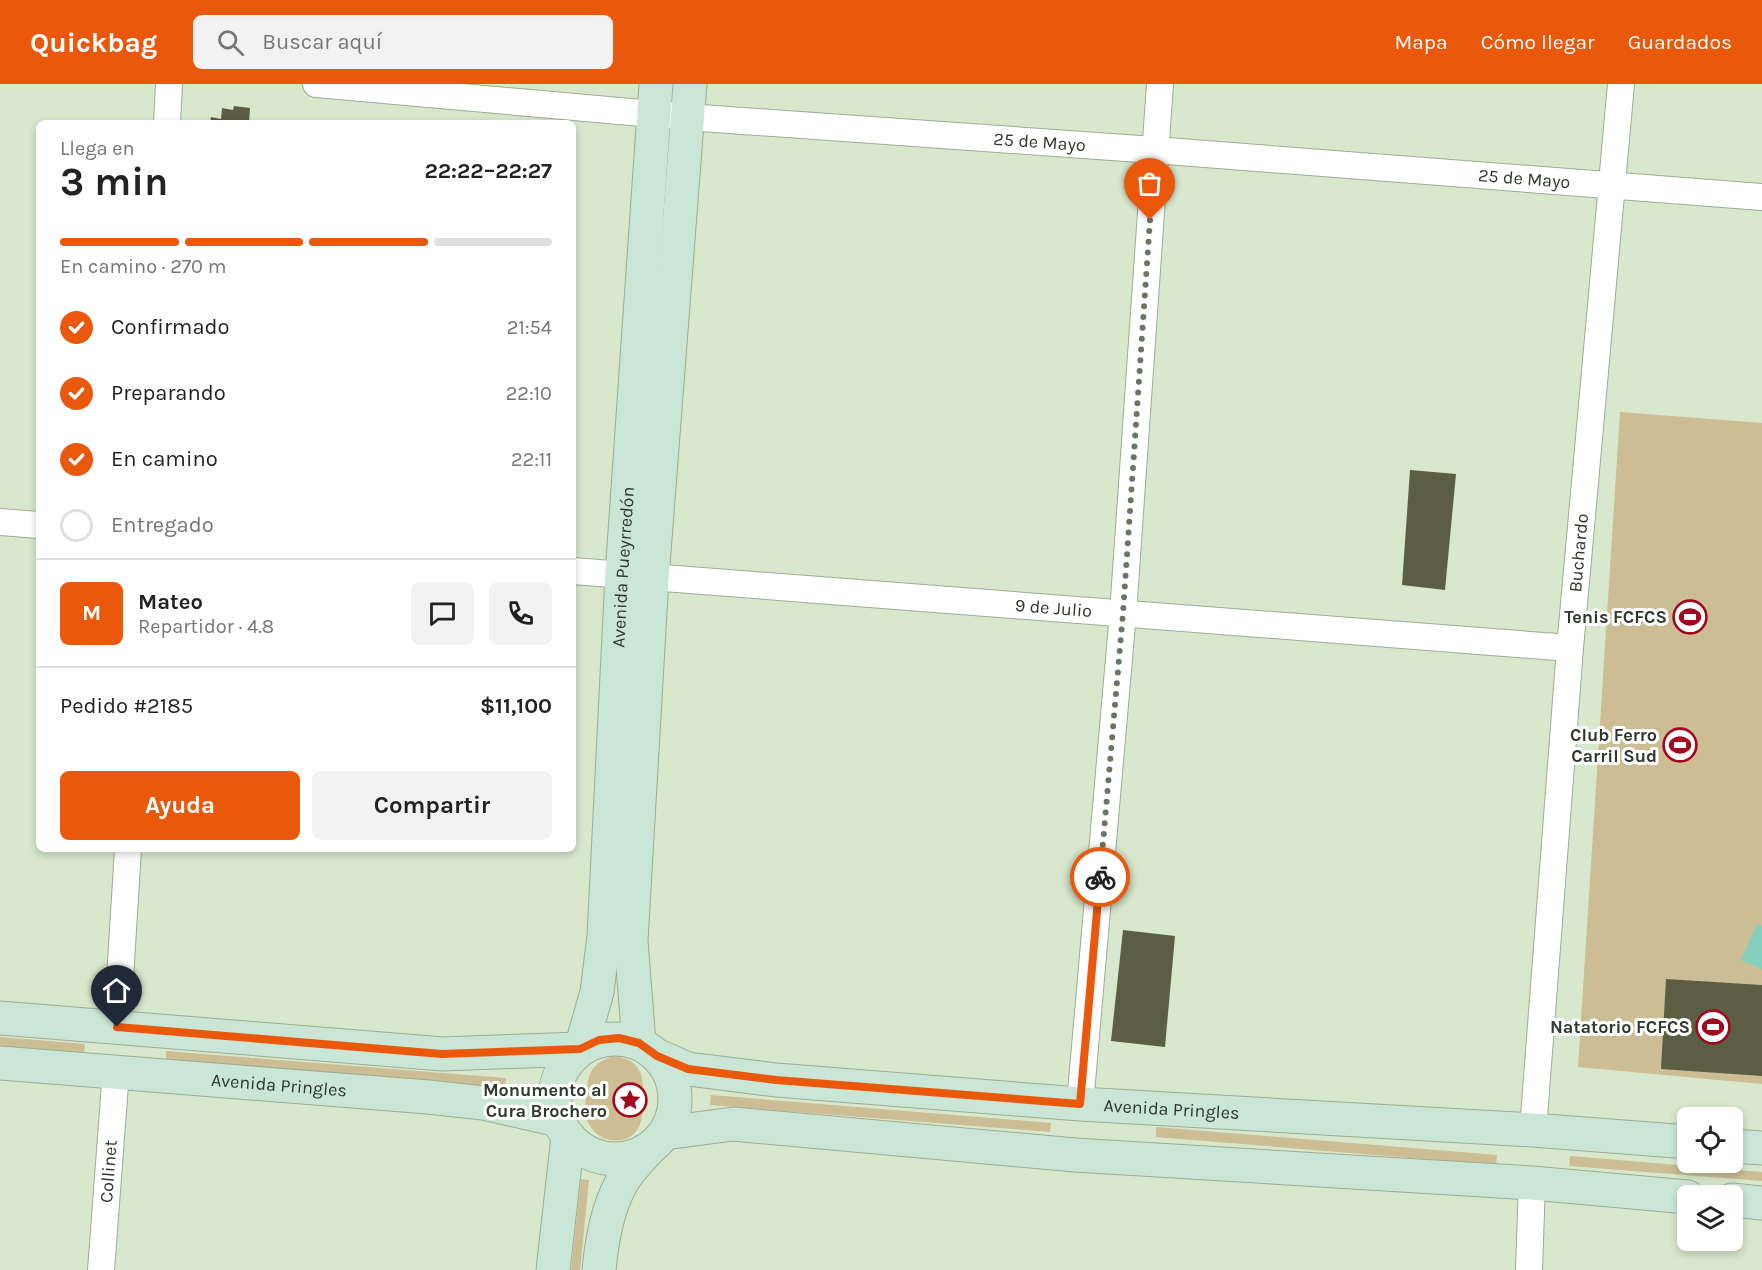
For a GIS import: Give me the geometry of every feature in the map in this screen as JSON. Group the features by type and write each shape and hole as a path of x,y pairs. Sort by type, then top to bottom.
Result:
{"main road":[{"name":"Avenida Pueyrredón","path":"580,1048 597,992 604,936 637,576 690,84"},
{"name":"Avenida Pueyrredón","path":"648,1049 631,941 637,576 655,99"},
{"path":"0,1018 442,1054 580,1048 599,1040 619,1038 648,1049 670,1073 675,1093 674,1114 657,1141 623,1181 611,1205 603,1238 599,1270"},
{"path":"553,1270 563,1129 554,1100 556,1081 566,1063 580,1048"},
{"name":"Avenida Pringles","path":"648,1049 688,1069 776,1080 1080,1104 1533,1130 1677,1141"},
{"name":"Avenida Pringles","path":"0,1063 483,1103 563,1129"},
{"path":"563,1129 581,1149 598,1157 616,1159 633,1157 657,1141 733,1124 1075,1155 1532,1183 1677,1196"},
{"path":"1743,1147 1762,1149"},
{"path":"1743,1201 1762,1203"}],"street":[{"path":"167,120 169,84"},
{"name":"25 de Mayo","path":"316,84 655,99 687,117 1762,197"},
{"path":"1080,1104 1123,613 1160,84"},
{"name":"Buchardo","path":"1533,1130 1570,648 1621,84"},
{"path":"0,522 36,525"},
{"name":"9 de Julio","path":"576,571 1570,648"},
{"path":"117,1027 128,852"},
{"name":"Collinet","path":"101,1270 116,1071"},
{"path":"1529,1270 1532,1183"}],"shaded area":[{"name":"Club Ferro Carril Sud","path":"1620,412 1762,423 1762,1084 1578,1067"},
{"path":"0,1037 85,1044 84,1054 0,1047"},
{"path":"166,1051 506,1078 505,1088 166,1061"},
{"path":"613,1056 630,1061 636,1066 640,1071 643,1085 639,1127 626,1139 619,1140 606,1139 594,1132 585,1115 587,1086 591,1072 600,1062"},
{"path":"711,1095 1051,1123 1050,1132 710,1105"},
{"path":"1156,1127 1497,1155 1496,1165 1156,1137"},
{"path":"1570,1156 1677,1165 1677,1173 1743,1173 1743,1170 1762,1172 1762,1181 1569,1166"},
{"path":"581,1179 589,1180 580,1270 571,1270"}],"water":[{"path":"1757,924 1762,926 1762,969 1741,960"}],"building":[{"path":"234,106 250,108 249,120 210,120 211,117 221,119 222,108 233,110"},
{"path":"1410,470 1456,474 1445,590 1402,585"},
{"path":"1123,930 1175,936 1165,1047 1111,1041"},
{"name":"Natatorio FCFCS","path":"1666,979 1762,985 1762,1076 1661,1069"}],"way so far":[{"path":"1100,877 1123,613 1150,220"}],"place":[{"name":"Tenis FCFCS","path":"1690,617"},
{"name":"Club Ferro Carril Sud","path":"1680,745"},
{"name":"Natatorio FCFCS","path":"1713,1027"},
{"name":"Monumento al Cura Brochero","path":"630,1100"}],"route":[{"path":"117,1027 442,1054 580,1049 599,1040 619,1038 639,1043 657,1056 688,1069 776,1080 1080,1104 1100,877"}]}
